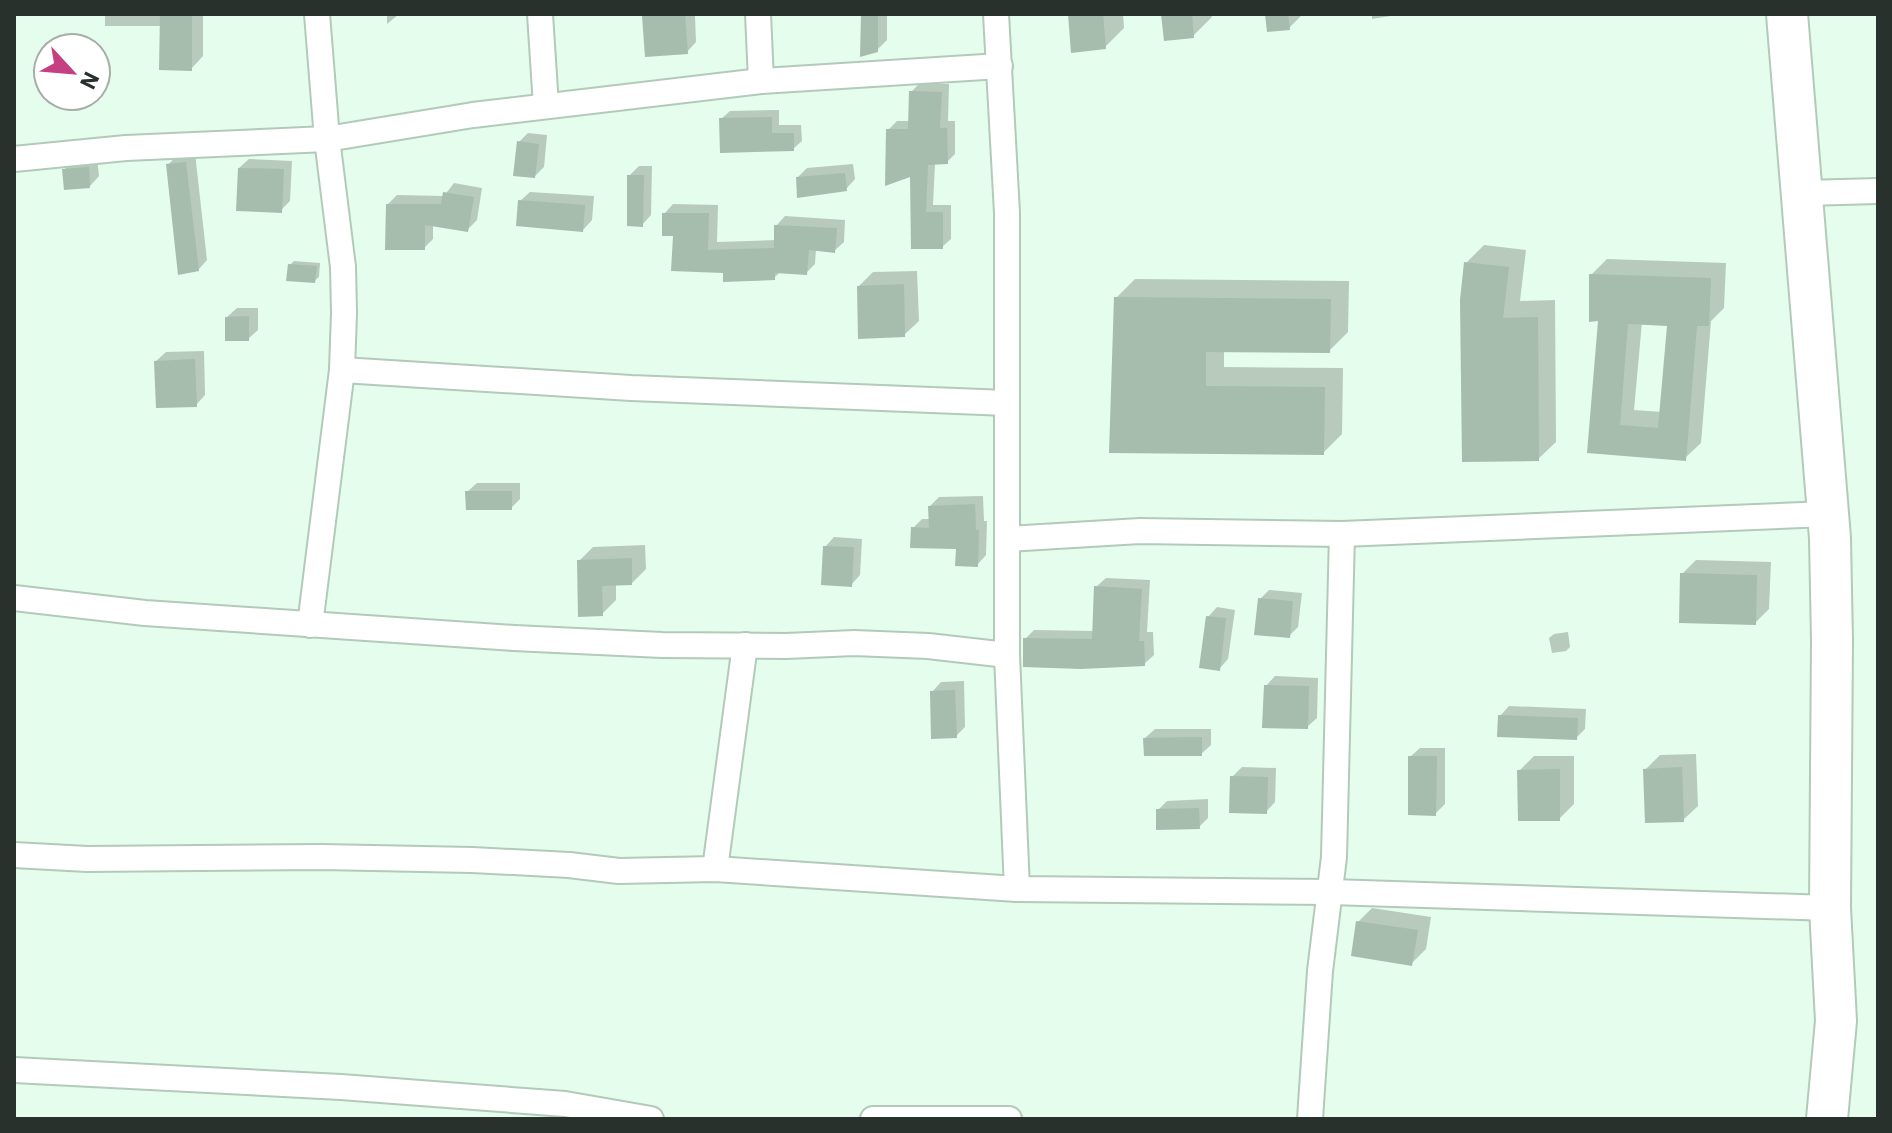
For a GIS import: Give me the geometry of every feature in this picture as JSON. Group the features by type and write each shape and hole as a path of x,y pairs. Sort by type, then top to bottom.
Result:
{"main road":[{"path":"1787,14 1804,193 1811,335 1827,514 1832,641 1830,908 1836,1021 1827,1119"}],"street":[{"path":"310,625 342,370 343,267 327,139 317,14"},
{"path":"540,14 546,106"},
{"path":"758,14 761,81"},
{"path":"996,14 1007,213 1007,655 1017,889"},
{"path":"14,159 126,148 327,139 473,115 761,81 1000,66"},
{"path":"1804,193 1878,191"},
{"path":"342,370 631,388 1007,403"},
{"path":"1007,539 1140,531 1342,534 1827,514"},
{"path":"1310,1119 1320,971 1331,892 1339,731 1342,534"},
{"path":"14,598 145,613 310,625 662,645 854,643 928,646 1007,655"},
{"path":"715,869 745,645"},
{"path":"14,855 87,859 322,857 472,860 643,872 715,869 1017,889 1331,892 1830,908"},
{"path":"14,1070 381,1090 565,1104 651,1119"},
{"path":"873,1119 1009,1119"}],"building":[{"path":"160,14 192,14 192,71 159,70"},
{"path":"685,14 688,54 645,57 642,16"},
{"path":"861,14 878,14 878,52 860,57"},
{"path":"1068,14 1103,14 1106,49 1071,53"},
{"path":"1161,14 1192,14 1194,38 1164,41"},
{"path":"1265,14 1288,14 1290,30 1267,32"},
{"path":"909,91 942,92 940,128 947,128 948,164 928,165 926,212 943,212 943,249 911,249 910,177 885,186 886,129 908,129"},
{"path":"772,117 772,133 794,133 794,151 720,153 719,118"},
{"path":"517,141 539,144 535,178 513,176"},
{"path":"186,162 199,271 178,275 166,164"},
{"path":"89,167 90,188 64,190 62,169"},
{"path":"238,168 284,169 282,213 236,211"},
{"path":"845,173 847,191 797,198 796,177"},
{"path":"627,175 644,175 643,227 627,226"},
{"path":"443,192 474,197 468,232 425,225 425,250 385,250 386,204 441,204"},
{"path":"518,200 585,205 583,232 516,226"},
{"path":"662,213 709,213 708,250 774,248 774,225 837,228 835,253 809,250 807,275 775,273 775,280 723,282 723,273 671,271 673,236 662,236"},
{"path":"1464,262 1509,267 1503,318 1538,317 1539,461 1462,462 1460,300"},
{"path":"288,264 317,266 315,283 286,281"},
{"path":"1589,274 1711,278 1709,326 1697,326 1686,461 1587,453 1598,321 1589,322","holes":["1628,324 1667,326 1658,428 1620,425"]},
{"path":"904,284 905,337 858,339 857,286"},
{"path":"1114,297 1331,299 1330,353 1206,352 1206,386 1325,387 1324,455 1109,453"},
{"path":"249,316 249,341 225,341 225,317"},
{"path":"195,359 197,407 156,408 154,361"},
{"path":"465,491 512,491 512,510 466,510"},
{"path":"975,504 976,530 979,530 978,567 955,566 956,549 910,548 911,527 929,528 928,506"},
{"path":"823,546 854,547 852,587 821,585"},
{"path":"632,558 632,585 602,586 603,616 578,617 577,560"},
{"path":"1680,573 1757,575 1756,625 1679,623"},
{"path":"1094,586 1142,589 1139,641 1144,641 1145,666 1081,669 1023,667 1023,638 1092,639"},
{"path":"1258,598 1293,601 1290,638 1254,635"},
{"path":"1206,616 1226,618 1220,671 1199,668"},
{"path":"1264,685 1309,686 1308,729 1262,728"},
{"path":"955,690 957,738 931,739 930,691"},
{"path":"1498,715 1578,718 1577,740 1497,737"},
{"path":"1202,737 1202,756 1144,756 1143,738"},
{"path":"1408,756 1437,756 1436,816 1408,815"},
{"path":"1682,767 1684,822 1645,823 1643,769"},
{"path":"1560,769 1560,821 1518,821 1517,770"},
{"path":"1230,776 1268,777 1267,814 1229,813"},
{"path":"1199,808 1200,829 1156,830 1156,809"},
{"path":"1356,921 1418,930 1412,966 1351,956"}]}
